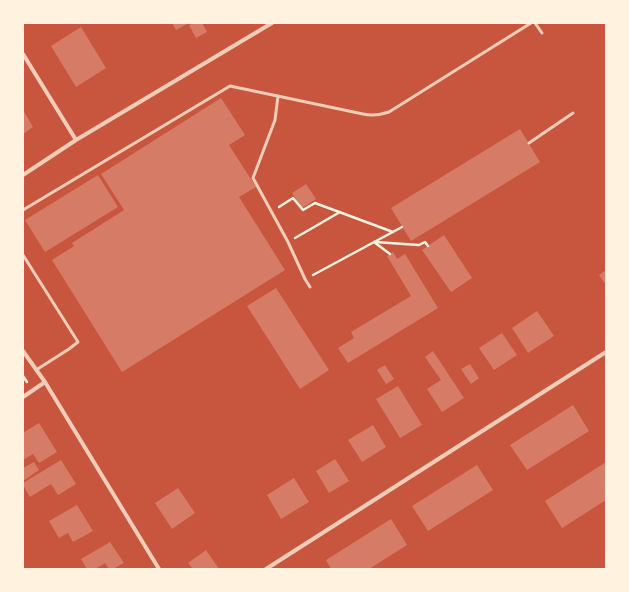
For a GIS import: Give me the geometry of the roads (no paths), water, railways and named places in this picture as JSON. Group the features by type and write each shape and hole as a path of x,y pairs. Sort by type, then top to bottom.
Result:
{"street":[{"path":"23,175 76,140 272,23"},
{"path":"23,54 76,140"},
{"path":"23,351 45,382 159,569"},
{"path":"266,569 606,352"},
{"path":"23,397 45,382"}],"lane":[{"path":"23,210 227,87 234,86 363,114 383,114 389,112 531,23"},
{"path":"535,23 542,33"},
{"path":"278,96 275,120 253,178 288,242 310,287"},
{"path":"529,143 573,113"},
{"path":"23,255 78,342 36,370"}]}
